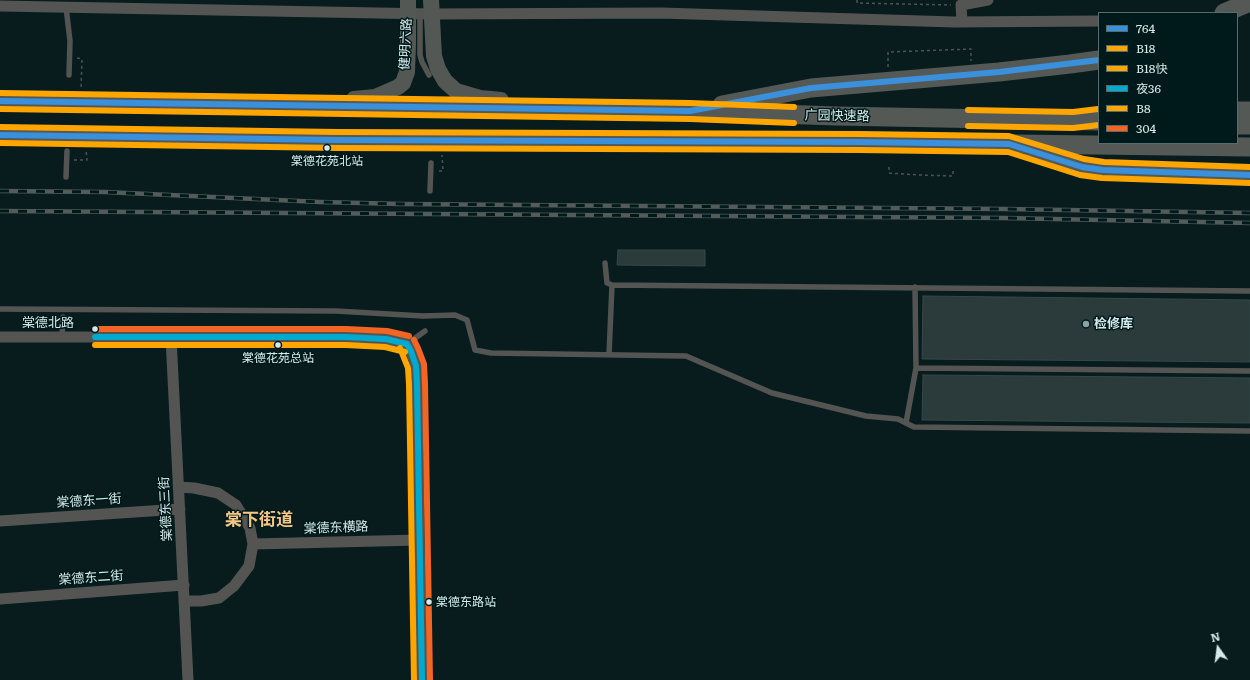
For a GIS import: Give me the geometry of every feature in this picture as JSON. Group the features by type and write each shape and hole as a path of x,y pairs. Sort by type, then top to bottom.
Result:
{"highway":[{"path":"1226,12 1250,2"},
{"path":"690,111 811,88 999,72 1098,60"},
{"name":"广园快速路","path":"0,101 306,104 690,111 836,116 1098,121"},
{"path":"1238,111 1250,111"},
{"path":"1073,120 1098,117"},
{"path":"1238,125 1250,125"},
{"name":"广园快速路","path":"0,135 338,140 859,142 1250,147"},
{"path":"1009,144 1074,156 1136,161 1250,164"},
{"path":"1009,144 1082,167 1103,170 1250,175"}],"main road":[{"name":"健明六路","path":"306,104 375,97 398,87 403,83 407,72 408,44 420,8"},
{"name":"健明六路","path":"420,8 438,69 445,81 456,91 480,98 558,109"}],"street":[{"path":"962,21 961,5 988,0"},
{"path":"0,6 66,3 420,8 962,21 1098,21"},
{"name":"棠德北路","path":"0,337 366,338 392,339 407,344"},
{"name":"棠德东三街","path":"171,337 188,680"},
{"path":"407,344 416,366 418,384 422,680"},
{"path":"179,487 194,488 218,493 236,506 250,528 253,544 249,566 234,586 219,598 201,601 184,601"},
{"name":"棠德东一街","path":"0,521 180,509"},
{"name":"棠德东横路","path":"253,544 419,540"},
{"name":"棠德东二街","path":"0,599 184,585"}],"lane":[{"path":"66,3 70,41 69,76"},
{"path":"420,8 420,55 429,75"},
{"path":"66,177 67,151"},
{"path":"430,191 431,163"},
{"path":"605,263 607,283 612,285 1250,291"},
{"path":"609,355 612,285"},
{"path":"906,423 916,368 915,287"},
{"path":"0,309 336,311 423,316 455,315 467,320 475,350 491,353 686,356 772,393 866,416 898,419 914,427 1250,431"},
{"path":"62,336 63,317"},
{"path":"407,344 425,331"},
{"path":"916,368 1250,371"}],"path":[{"path":"857,0 857,3 961,5"},
{"path":"888,52 971,49"},
{"path":"69,58 82,59 81,102"},
{"path":"66,160 86,160 86,145"},
{"path":"431,171 443,171 442,154"},
{"path":"889,167 889,173 919,175 953,176 953,170"}],"building":[{"path":"618,250 705,250 705,266 617,265"},
{"name":"检修库","path":"923,296 1250,300 1250,362 922,359"},
{"path":"923,375 1250,378 1250,423 922,420"}],"railway":[{"path":"0,191 105,192 320,202 402,204 1004,209 1250,213"},
{"path":"0,211 1004,218 1250,223"}],"transit line":[{"name":"764","path":"0,101 690,111 811,88 999,72 1098,60"},
{"name":"B18快","path":"0,93 690,103 794,107"},
{"name":"B18","path":"0,109 690,119 794,123"},
{"name":"B18快","path":"968,110 1073,112 1098,109"},
{"name":"B18","path":"968,126 1073,128 1098,125"},
{"name":"B18快","path":"0,127 338,132 1009,136 1084,159 1104,162 1250,167"},
{"name":"764","path":"0,135 338,140 1009,144 1082,167 1103,170 1250,175"},
{"name":"B18","path":"0,143 338,148 1008,152 1080,175 1102,178 1250,183"},
{"name":"304","path":"95,329 346,329 387,331 409,336"},
{"name":"夜36","path":"95,337 346,337 386,339 407,344"},
{"name":"304","path":"414,340 424,364 425,384 430,680"},
{"name":"夜36","path":"407,344 416,366 417,384 422,680"},
{"name":"B8","path":"95,345 346,345 385,347 405,352"},
{"name":"B8","path":"400,348 408,368 409,384 414,680"}],"place":[{"name":"棠德花苑北站","path":"327,148"},
{"name":"检修库","path":"1086,324"},
{"name":"棠德花苑总站","path":"278,345"},
{"name":"棠德东路站","path":"429,602"}],"district":[{"name":"棠下街道","path":"259,520"}]}
